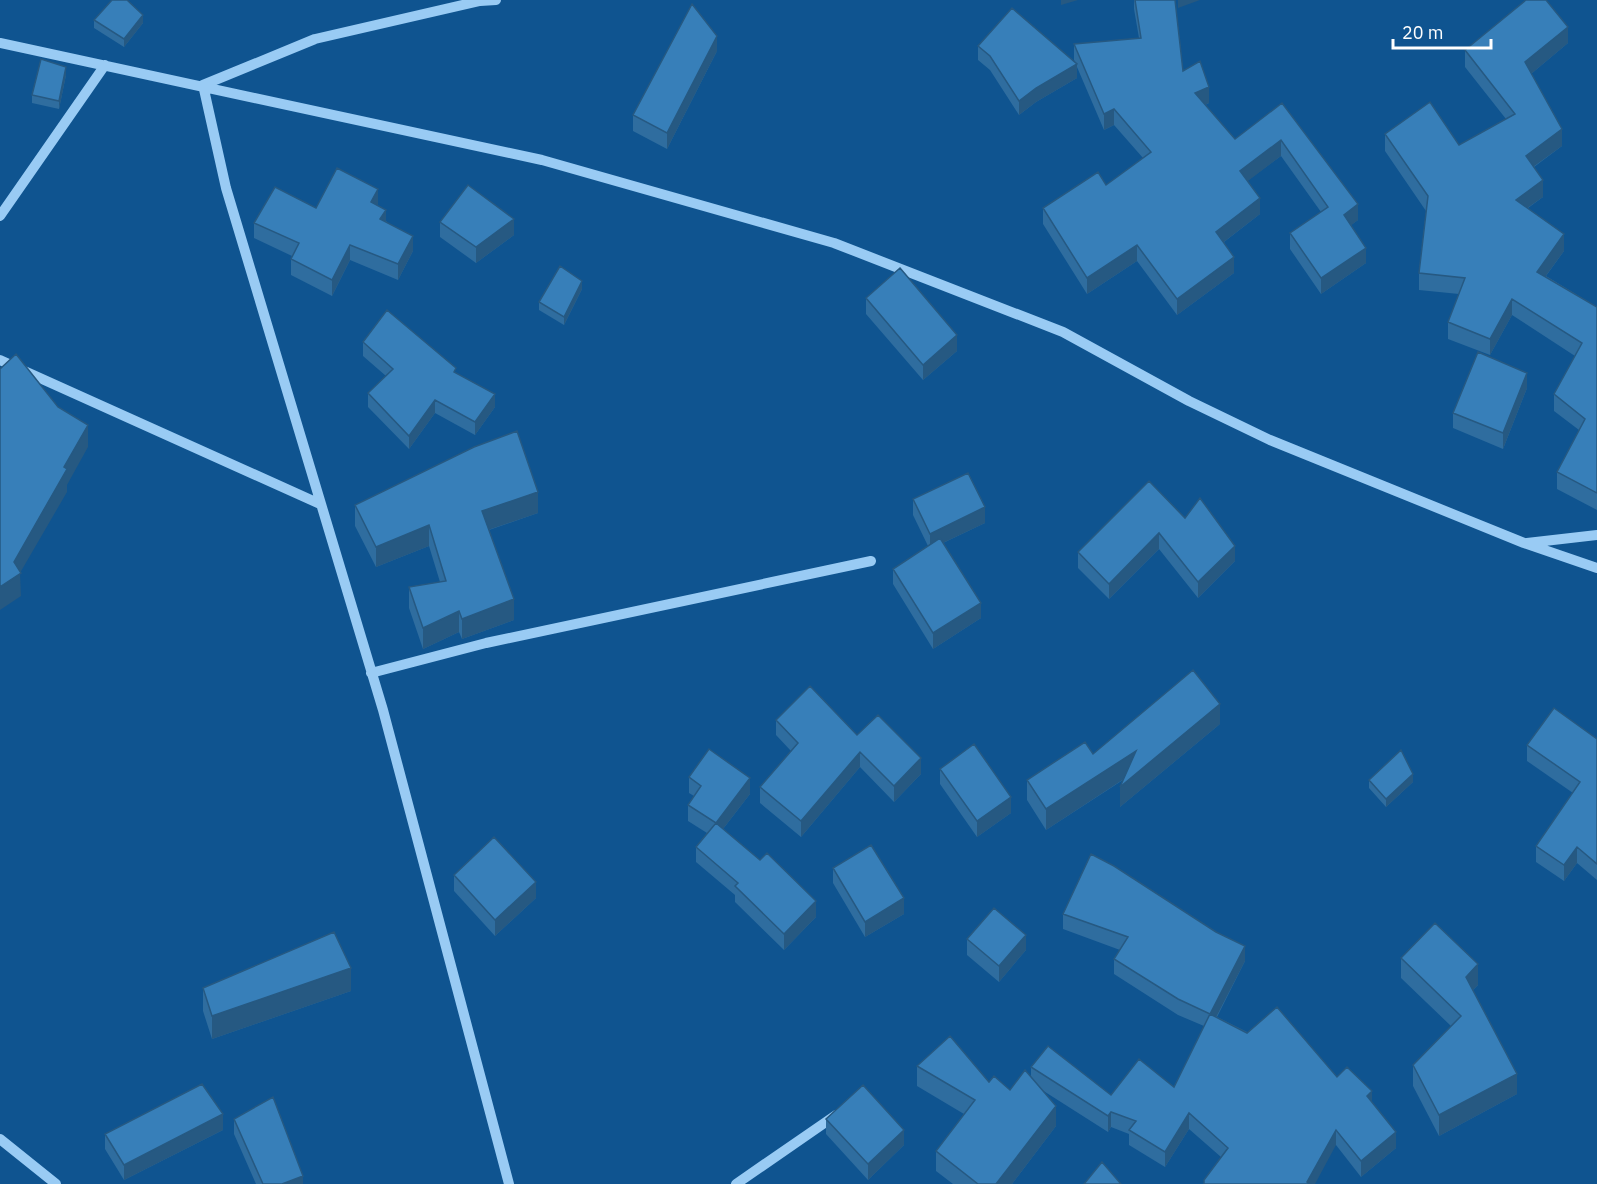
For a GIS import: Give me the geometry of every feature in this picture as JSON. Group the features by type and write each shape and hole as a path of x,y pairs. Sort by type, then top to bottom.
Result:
{"street":[{"path":"203,85 315,39 480,1 496,0"},
{"path":"0,43 542,160 834,243 1063,332 1189,401 1270,440 1524,543 1597,568"},
{"path":"0,216 105,65"},
{"path":"203,85 226,189 383,710 509,1184"},
{"path":"0,360 320,504"},
{"path":"1524,543 1597,535"},
{"path":"371,673 486,643 871,561"},
{"path":"736,1184 836,1115"},
{"path":"0,1139 56,1184"}],"building":[{"path":"112,0 127,0 143,15 124,39 94,20"},
{"path":"1135,0 1175,0 1183,71 1200,61 1209,87 1195,93 1235,139 1282,103 1358,204 1344,215 1366,248 1321,278 1290,233 1328,207 1281,140 1240,171 1260,198 1216,232 1234,257 1177,299 1137,245 1087,278 1043,208 1098,172 1106,185 1151,152 1114,109 1104,114 1074,44 1141,38"},
{"path":"1526,0 1546,0 1568,27 1525,62 1562,129 1526,156 1543,180 1516,200 1564,234 1537,272 1597,307 1597,493 1557,472 1585,419 1554,394 1582,343 1512,299 1490,339 1448,322 1465,278 1419,273 1428,196 1385,134 1430,102 1459,145 1515,114 1465,50"},
{"path":"692,4 717,36 667,133 633,115"},
{"path":"1012,8 1077,64 1036,88 1019,101 990,56 978,46"},
{"path":"41,59 66,67 59,101 32,95"},
{"path":"337,168 378,189 371,202 386,210 380,219 413,236 398,264 350,245 332,280 291,259 299,243 254,223 275,187 316,208"},
{"path":"468,185 514,219 476,247 440,222"},
{"path":"560,266 582,281 564,317 539,302"},
{"path":"900,268 957,335 923,365 866,298"},
{"path":"387,310 456,368 454,372 495,394 475,422 435,400 409,436 368,393 393,369 363,342"},
{"path":"1478,352 1527,373 1503,433 1453,413"},
{"path":"16,354 58,407 88,425 64,467 67,469 14,562 21,573 0,587 0,369"},
{"path":"517,431 538,492 482,511 514,599 462,619 459,611 423,628 409,587 446,581 429,525 376,547 355,505 474,447"},
{"path":"968,473 985,507 930,534 913,499"},
{"path":"1149,481 1185,518 1200,498 1235,546 1198,582 1159,533 1109,584 1078,552"},
{"path":"940,538 981,603 933,633 893,569"},
{"path":"1193,670 1220,704 1120,787 1136,751 1046,809 1027,780 1085,742 1093,754"},
{"path":"810,686 857,735 878,715 921,758 894,786 860,752 801,821 760,787 798,743 776,720"},
{"path":"1554,708 1597,739 1597,864 1577,847 1564,865 1536,846 1580,782 1527,745"},
{"path":"974,744 1011,797 977,821 940,769"},
{"path":"709,749 750,778 716,823 688,805 701,786 689,777"},
{"path":"1401,750 1413,774 1386,799 1369,780"},
{"path":"716,823 760,860 767,853 816,901 784,934 735,886 738,883 696,847"},
{"path":"494,837 536,882 495,920 454,875"},
{"path":"871,845 904,898 865,922 833,868"},
{"path":"1091,854 1114,866 1216,932 1245,946 1210,1014 1178,999 1114,959 1128,937 1063,914"},
{"path":"994,908 1026,935 999,966 967,939"},
{"path":"1435,923 1478,964 1466,977 1517,1074 1439,1115 1413,1065 1461,1016 1401,958"},
{"path":"334,932 351,968 212,1016 203,988"},
{"path":"1277,1007 1337,1077 1347,1067 1372,1091 1367,1096 1396,1132 1361,1161 1336,1130 1307,1182 1310,1184 1204,1184 1204,1180 1228,1148 1189,1113 1165,1152 1129,1130 1136,1121 1111,1112 1108,1116 1031,1067 1048,1046 1111,1095 1139,1059 1174,1087 1210,1014 1247,1033"},
{"path":"950,1036 989,1082 994,1076 1010,1090 1025,1070 1056,1106 996,1184 978,1184 936,1151 975,1100 917,1066"},
{"path":"202,1084 223,1114 124,1165 105,1134"},
{"path":"863,1085 904,1130 868,1164 826,1119"},
{"path":"273,1097 303,1176 282,1184 263,1184 234,1119"},
{"path":"1102,1162 1121,1184 1084,1184"}]}
